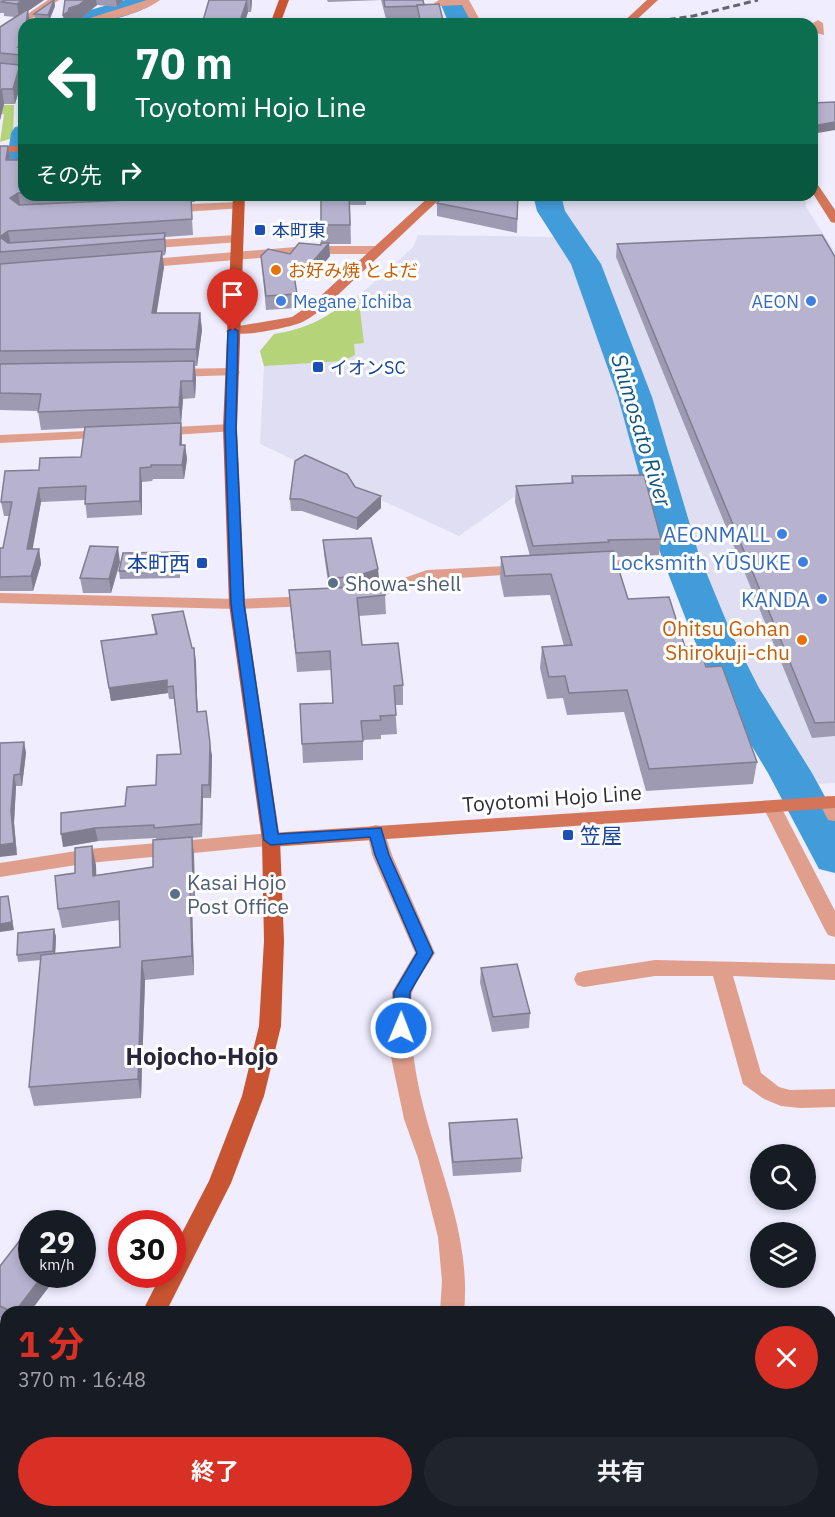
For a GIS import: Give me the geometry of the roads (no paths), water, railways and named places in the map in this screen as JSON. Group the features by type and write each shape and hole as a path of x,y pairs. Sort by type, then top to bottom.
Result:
{"main road":[{"path":"277,18 284,0"},
{"path":"157,1306 220,1183 253,1096 271,1016 274,941 271,840 237,604 230,429 238,201"}],"street":[{"path":"27,18 54,0"},
{"path":"99,18 130,10 155,0"},
{"path":"632,18 652,0"},
{"path":"440,5 464,1 474,18"},
{"path":"0,36 18,24"},
{"path":"0,150 18,148"},
{"path":"818,193 835,219"},
{"path":"162,209 238,201"},
{"path":"233,331 296,320 319,305 432,201"},
{"path":"126,246 237,239"},
{"path":"121,265 307,250 379,250"},
{"path":"152,373 232,372"},
{"path":"0,439 230,429"},
{"path":"577,567 669,562"},
{"path":"0,598 237,604 339,600 357,599 427,575 542,569"},
{"name":"Toyotomi Hojo Line","path":"271,840 778,807 833,806"},
{"path":"778,807 835,930"},
{"path":"376,832 382,855 425,953 402,992 401,1052 415,1119 432,1169 450,1237 454,1281 452,1306"},
{"path":"0,870 89,856 271,840"},
{"path":"584,979 655,968 835,972"},
{"path":"721,968 751,1078 764,1090 782,1099 835,1098"}],"waterway":[{"path":"89,18 146,0"},
{"name":"Shimosato River","path":"450,0 458,18"},
{"path":"0,257 13,216 18,178"},
{"name":"Shimosato River","path":"548,201 551,211 586,264 635,397 680,555 712,635 738,688 790,773 835,857"}],"railway":[{"path":"679,18 758,0"}],"place":[{"name":"本町東","path":"260,230"},
{"name":"お好み焼 とよだ","path":"276,270"},
{"name":"Megane Ichiba","path":"281,301"},
{"name":"AEON","path":"811,301"},
{"name":"イオンSC","path":"318,367"},
{"name":"AEONMALL","path":"782,534"},
{"name":"Locksmith YŪSUKE","path":"803,562"},
{"name":"本町西","path":"202,563"},
{"name":"Showa-shell","path":"333,583"},
{"name":"KANDA","path":"822,599"},
{"name":"Ohitsu Gohan Shirokuji-chu","path":"802,640"},
{"name":"笠屋","path":"568,835"},
{"name":"Kasai Hojo Post Office","path":"175,894"}],"district":[{"name":"Hojocho-Hojo","path":"202,1056"}]}
